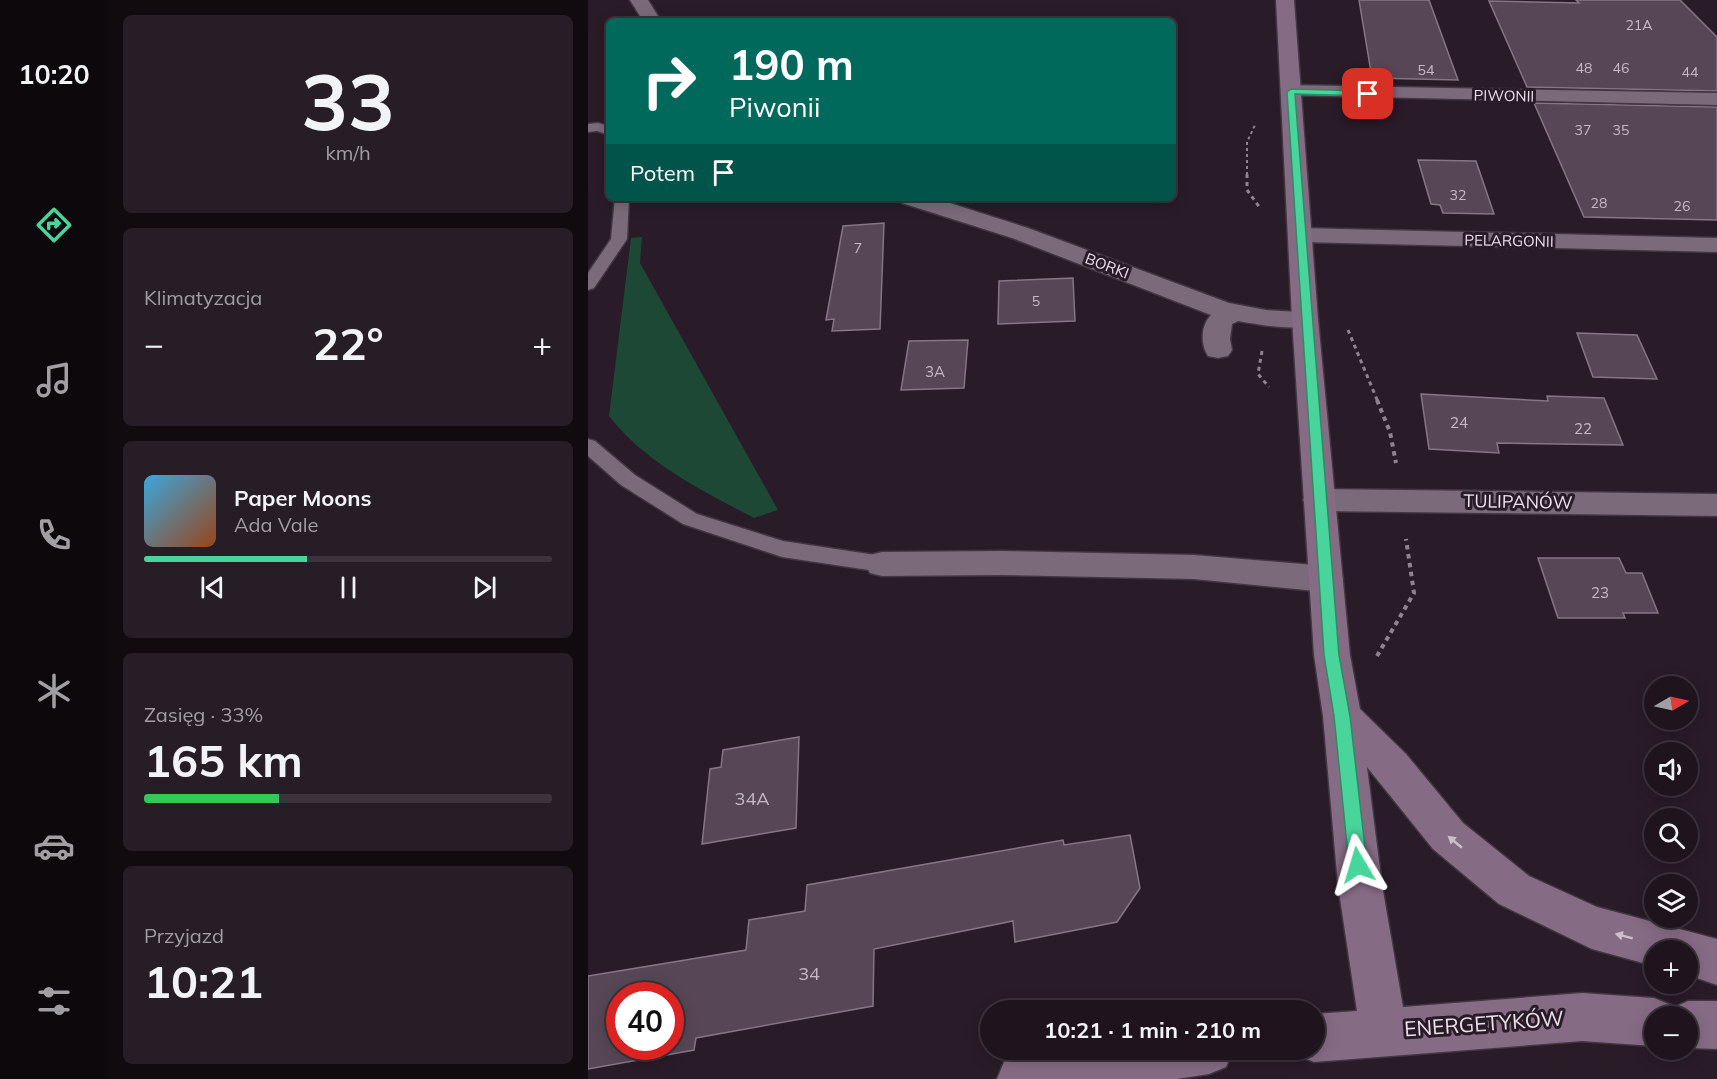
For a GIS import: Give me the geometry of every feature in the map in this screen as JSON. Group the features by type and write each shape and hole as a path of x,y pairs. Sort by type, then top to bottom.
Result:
{"street":[{"path":"639,0 650,18"},
{"path":"1285,0 1305,319 1332,655 1342,716 1360,885 1384,1031"},
{"name":"PIWONII","path":"1291,92 1717,99"},
{"name":"BORKI","path":"919,201 1020,233 1233,312 1266,318 1305,319"},
{"name":"PELARGONII","path":"1301,235 1717,245"},
{"path":"1218,350 1216,339 1219,321 1233,312"},
{"name":"TULIPANÓW","path":"1319,500 1717,505"},
{"path":"882,564 1000,562 1194,567 1326,579"},
{"path":"1342,716 1392,766 1448,836 1514,890 1592,927 1644,941"},
{"path":"1698,956 1717,962"},
{"name":"ENERGETYKÓW","path":"1325,1037 1582,1017 1644,1022"},
{"path":"1698,1024 1717,1025"},
{"path":"1021,1079 1144,1060"}],"lane":[{"path":"588,128 598,127 606,130"},
{"path":"588,285 619,239 622,201"},
{"path":"588,446 628,480 690,519 782,549 882,564"}],"path":[{"path":"1347,327 1390,432 1414,593"}],"green space":[{"path":"642,237 640,263 778,510 754,518 714,497 658,462 624,433 609,416 631,238"}],"building":[{"path":"1359,0 1429,0 1458,80 1372,78"},
{"path":"1576,0 1680,0 1717,37 1717,91 1527,87 1489,1 1579,3"},
{"path":"1534,103 1717,107 1717,220 1584,217"},
{"path":"1418,160 1476,161 1494,214 1443,213 1440,205 1431,204"},
{"path":"884,223 880,329 832,331 834,319 826,320 843,226"},
{"path":"1073,278 1075,321 998,324 999,281"},
{"path":"1577,333 1637,335 1657,379 1593,377"},
{"path":"968,340 964,388 901,390 909,341"},
{"path":"1421,394 1548,401 1547,396 1604,398 1623,445 1497,443 1499,453 1429,449"},
{"path":"1538,558 1619,558 1626,573 1642,573 1658,613 1623,613 1625,618 1558,618"},
{"path":"799,737 796,828 702,844 710,769 721,767 723,750"},
{"path":"1130,835 1140,888 1117,922 1015,942 1013,921 874,949 873,1006 696,1038 694,1050 684,1052 684,982 606,982 606,1060 638,1060 588,1069 588,976 746,950 749,920 805,911 807,885 1063,840 1064,845"}],"route":[{"path":"1358,865 1342,716 1332,655 1305,319 1291,92 1368,94"}]}
